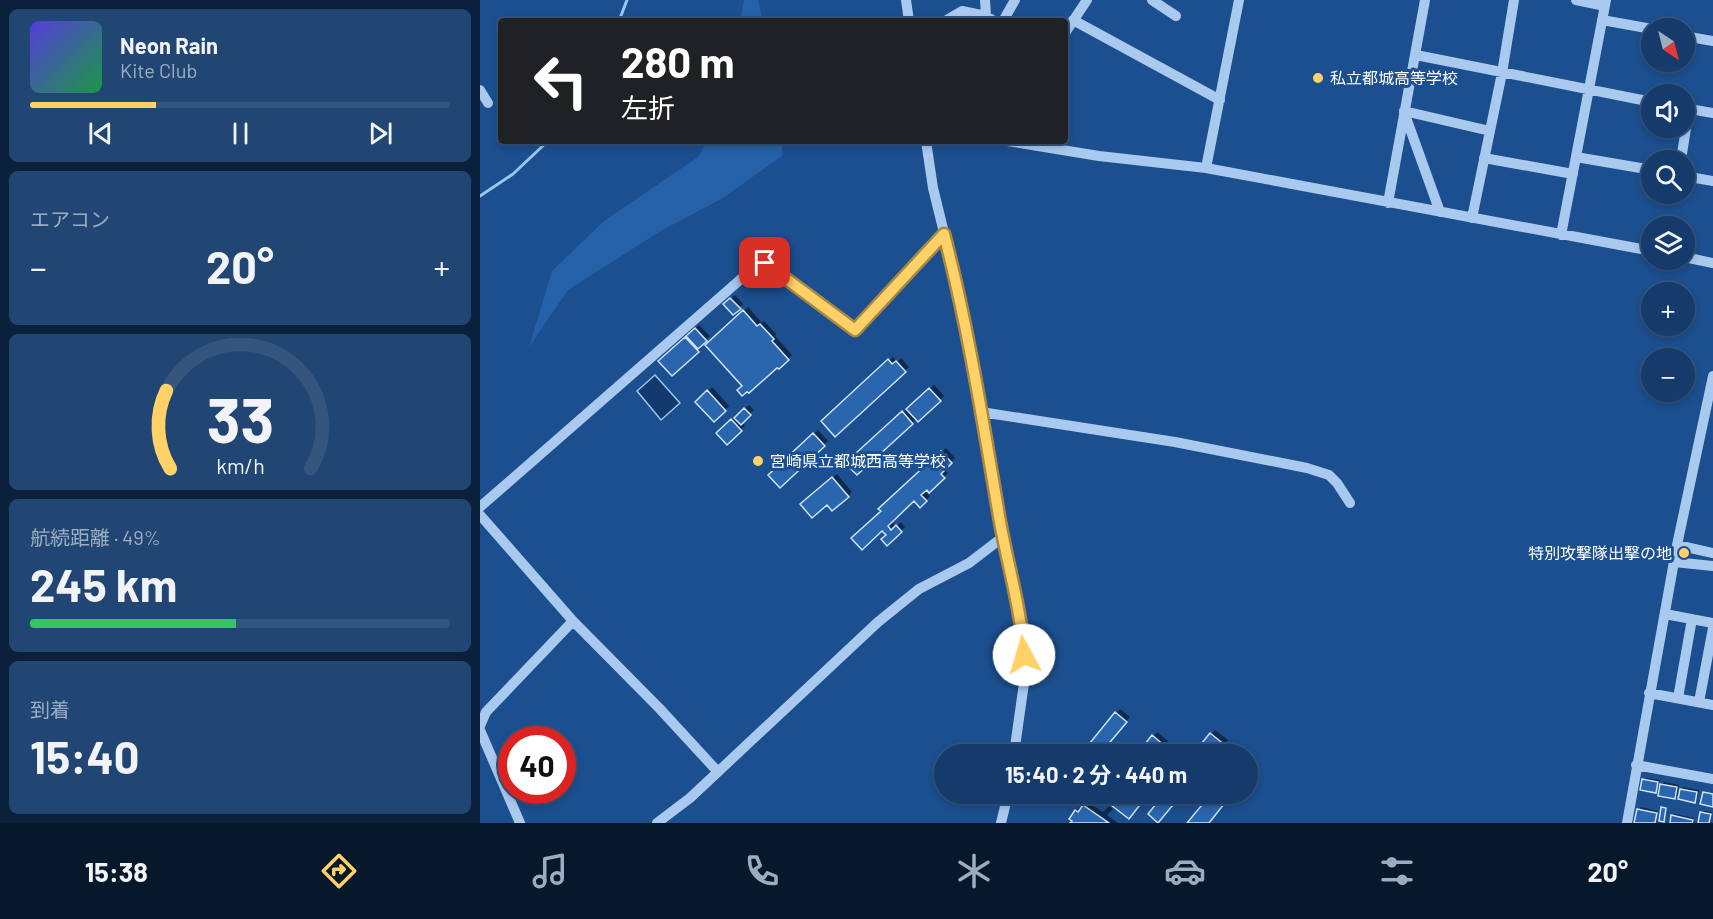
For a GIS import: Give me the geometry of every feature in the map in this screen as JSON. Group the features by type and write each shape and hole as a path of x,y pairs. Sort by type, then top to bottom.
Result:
{"street":[{"path":"906,0 909,18"},
{"path":"985,0 990,18"},
{"path":"1005,18 1014,0"},
{"path":"1068,28 1087,0"},
{"path":"1152,0 1176,16"},
{"path":"1206,168 1239,0"},
{"path":"1388,203 1425,0"},
{"path":"1472,218 1502,72 1514,0"},
{"path":"1561,235 1606,3 1576,0"},
{"path":"950,18 962,11 986,18"},
{"path":"1073,20 1220,100"},
{"path":"1602,20 1641,27"},
{"path":"1695,38 1713,41"},
{"path":"1416,55 1641,100"},
{"path":"480,90 488,103"},
{"path":"1404,111 1490,131"},
{"path":"1404,111 1440,212"},
{"path":"1695,111 1713,114"},
{"path":"926,144 933,188 963,310 1023,636 1025,676 1015,744"},
{"path":"1025,144 1099,156 1206,168 1641,249"},
{"path":"1576,157 1641,168"},
{"path":"1484,158 1573,174"},
{"path":"1695,178 1713,181"},
{"path":"480,507 757,265 765,263 855,330 944,234"},
{"path":"1695,259 1713,262"},
{"path":"1627,823 1677,545 1711,400 1713,376"},
{"path":"981,412 1175,442 1307,468 1329,475 1338,483 1350,503"},
{"path":"480,515 573,621 660,709 718,772"},
{"path":"657,823 690,798 898,605 919,590 969,562 1003,537"},
{"path":"1677,545 1713,553"},
{"path":"1674,562 1713,566"},
{"path":"1665,614 1713,623"},
{"path":"1678,698 1692,619"},
{"path":"480,726 486,712 573,621"},
{"path":"1699,702 1713,628"},
{"path":"1649,693 1713,705"},
{"path":"480,730 520,823"},
{"path":"1636,765 1713,779"},
{"path":"1001,823 1006,804"}],"shaded area":[{"path":"744,0 758,0 762,18 741,18"},
{"path":"705,144 782,144 782,156 723,198 659,232 568,290 529,347 552,271 604,221 698,157"},
{"path":"655,375 680,403 661,420 637,391"}],"building":[{"path":"730,298 741,309 733,315 723,304"},
{"path":"743,310 757,326 760,324 774,339 772,341 789,360 749,393 742,396 737,390 742,386 705,345"},
{"path":"695,328 707,341 698,349 686,336"},
{"path":"685,337 699,352 672,376 658,361"},
{"path":"888,359 892,364 896,361 906,372 835,437 821,421"},
{"path":"929,388 941,401 918,422 906,409"},
{"path":"707,390 726,411 714,422 695,402"},
{"path":"744,408 751,415 741,425 734,418"},
{"path":"902,411 913,424 857,475 848,466 856,459 862,466 864,463 856,453"},
{"path":"731,419 742,431 727,445 716,433"},
{"path":"813,433 825,446 780,488 768,475"},
{"path":"941,451 952,463 941,474 945,478 929,493 927,490 921,495 927,501 920,508 914,501 888,526 891,530 896,525 902,532 887,546 881,539 886,535 882,531 862,550 851,538 881,511 878,509"},
{"path":"832,477 849,497 832,511 827,505 812,518 800,504"},
{"path":"1115,712 1127,722 1108,744 1089,744"},
{"path":"1210,733 1224,744 1201,744"},
{"path":"1152,735 1163,744 1145,744"},
{"path":"1642,779 1658,782 1656,793 1640,790"},
{"path":"1660,784 1677,787 1675,799 1658,796"},
{"path":"1680,789 1697,792 1695,803 1678,799"},
{"path":"1703,792 1713,794 1713,807 1700,804"},
{"path":"1110,804 1137,804 1139,806 1129,819"},
{"path":"1156,804 1174,804 1158,823 1148,814"},
{"path":"1203,804 1224,804 1209,823 1187,823"},
{"path":"1083,805 1109,823 1070,823 1072,821 1069,819 1075,810 1078,812"},
{"path":"1661,807 1666,808 1664,822 1659,821"},
{"path":"1637,809 1657,813 1655,823 1634,823"},
{"path":"1700,812 1711,814 1709,823 1698,823"},
{"path":"1671,815 1693,820 1692,823 1670,823"}],"waterway":[{"path":"620,18 627,0"},
{"path":"480,196 513,174 545,144"}],"place":[{"name":"私立都城高等学校","path":"1318,78"},
{"name":"宮崎県立都城西高等学校","path":"758,461"},
{"name":"特別攻撃隊出撃の地","path":"1684,553"}],"route":[{"path":"765,263 855,330 944,234 963,310 1023,636 1024,655"}]}
